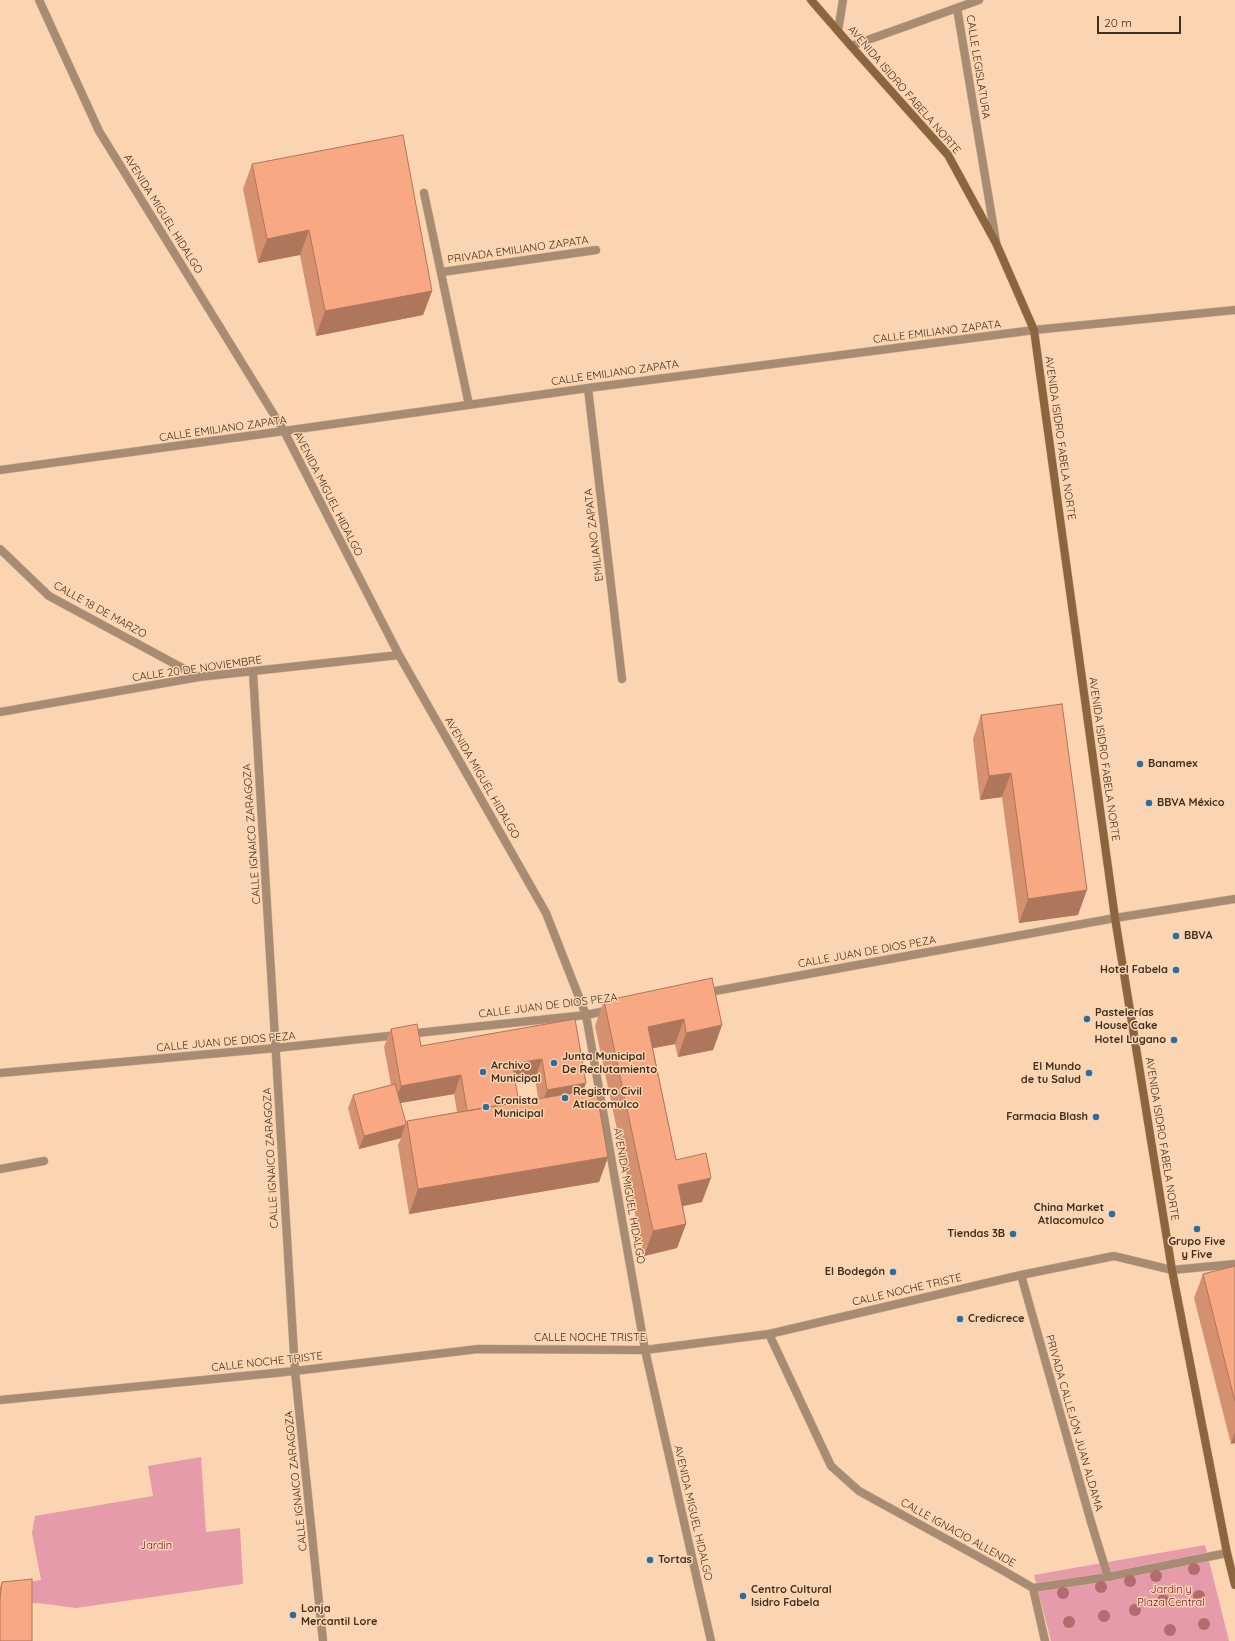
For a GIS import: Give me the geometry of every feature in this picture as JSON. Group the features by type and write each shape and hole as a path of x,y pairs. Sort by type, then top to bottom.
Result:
{"main road":[{"name":"AVENIDA ISIDRO FABELA NORTE","path":"811,0 948,155 996,243 1034,330 1115,918 1172,1270 1227,1553 1235,1585"}],"street":[{"name":"AVENIDA MIGUEL HIDALGO","path":"39,0 99,131 284,432 399,655 546,913 586,1015 645,1350 711,1641"},
{"path":"838,31 843,0"},
{"path":"958,8 979,0"},
{"name":"CALLE LEGISLATURA","path":"851,46 958,8 996,243"},
{"name":"PRIVADA EMILIANO ZAPATA","path":"424,193 470,405"},
{"name":"PRIVADA EMILIANO ZAPATA","path":"442,272 596,250"},
{"name":"CALLE EMILIANO ZAPATA","path":"0,470 284,432 588,388 1034,330 1235,310"},
{"name":"EMILIANO ZAPATA","path":"588,388 622,679"},
{"name":"CALLE 18 DE MARZO","path":"0,550 49,596 199,677"},
{"name":"CALLE 20 DE NOVIEMBRE","path":"0,712 199,677 399,655"},
{"name":"CALLE IGNAICO ZARAGOZA","path":"252,672 295,1371 323,1641"},
{"name":"CALLE JUAN DE DIOS PEZA","path":"696,995 1115,918 1235,899"},
{"name":"CALLE JUAN DE DIOS PEZA","path":"0,1073 276,1048 586,1015 620,1009"},
{"path":"0,1169 44,1161"},
{"name":"CALLE NOCHE TRISTE","path":"0,1400 295,1371 478,1348 645,1350 769,1334 1020,1275 1114,1256 1172,1270 1235,1264"},
{"name":"PRIVADA CALLEJÓN JUAN ALDAMA","path":"1020,1275 1108,1577"},
{"name":"CALLE IGNACIO ALLENDE","path":"769,1334 831,1466 859,1491 1033,1588"},
{"path":"1045,1641 1033,1588 1108,1577 1227,1553"}],"green space":[{"name":"Jardin","path":"201,1457 206,1532 240,1528 243,1584 76,1608 38,1603 15,1604 14,1584 41,1580 32,1533 35,1516 153,1496 148,1466"},
{"name":"Jardin y Plaza Central","path":"1205,1545 1229,1641 1051,1641 1034,1575"}],"building":[{"path":"403,135 432,291 325,311 309,230 267,239 252,164"},
{"path":"1062,704 1087,890 1028,899 1011,773 989,776 981,715"},
{"path":"712,978 722,1025 686,1033 684,1019 648,1027 676,1160 706,1153 711,1178 678,1185 686,1224 653,1231 604,1001"},
{"path":"575,1019 586,1083 547,1090 542,1059 512,1064 519,1102 467,1111 461,1075 401,1086 391,1029 417,1024 421,1046"},
{"path":"395,1084 406,1123 405,1125 364,1136 353,1095"},
{"path":"596,1089 608,1157 418,1189 407,1121"},
{"path":"1235,1266 1235,1402 1203,1274"},
{"path":"32,1579 32,1641 0,1641 0,1599 2,1582"}],"place":[{"name":"Banamex","path":"1140,764"},
{"name":"BBVA México","path":"1149,803"},
{"name":"BBVA","path":"1176,936"},
{"name":"Hotel Fabela","path":"1176,970"},
{"name":"Pastelerías House Cake","path":"1087,1019"},
{"name":"Hotel Lugano","path":"1174,1040"},
{"name":"Junta Municipal De Reclutamiento","path":"554,1063"},
{"name":"Archivo Municipal","path":"483,1072"},
{"name":"El Mundo de tu Salud","path":"1089,1073"},
{"name":"Registro Civil Atlacomulco","path":"565,1098"},
{"name":"Cronista Municipal","path":"486,1107"},
{"name":"Farmacia Blash","path":"1096,1117"},
{"name":"China Market Atlacomulco","path":"1112,1214"},
{"name":"Grupo Five y Five","path":"1197,1229"},
{"name":"Tiendas 3B","path":"1013,1234"},
{"name":"El Bodegón","path":"893,1272"},
{"name":"Credicrece","path":"960,1319"},
{"name":"Tortas","path":"650,1560"},
{"name":"Centro Cultural Isidro Fabela","path":"743,1596"},
{"name":"Lonja Mercantil Lore","path":"293,1615"}]}
